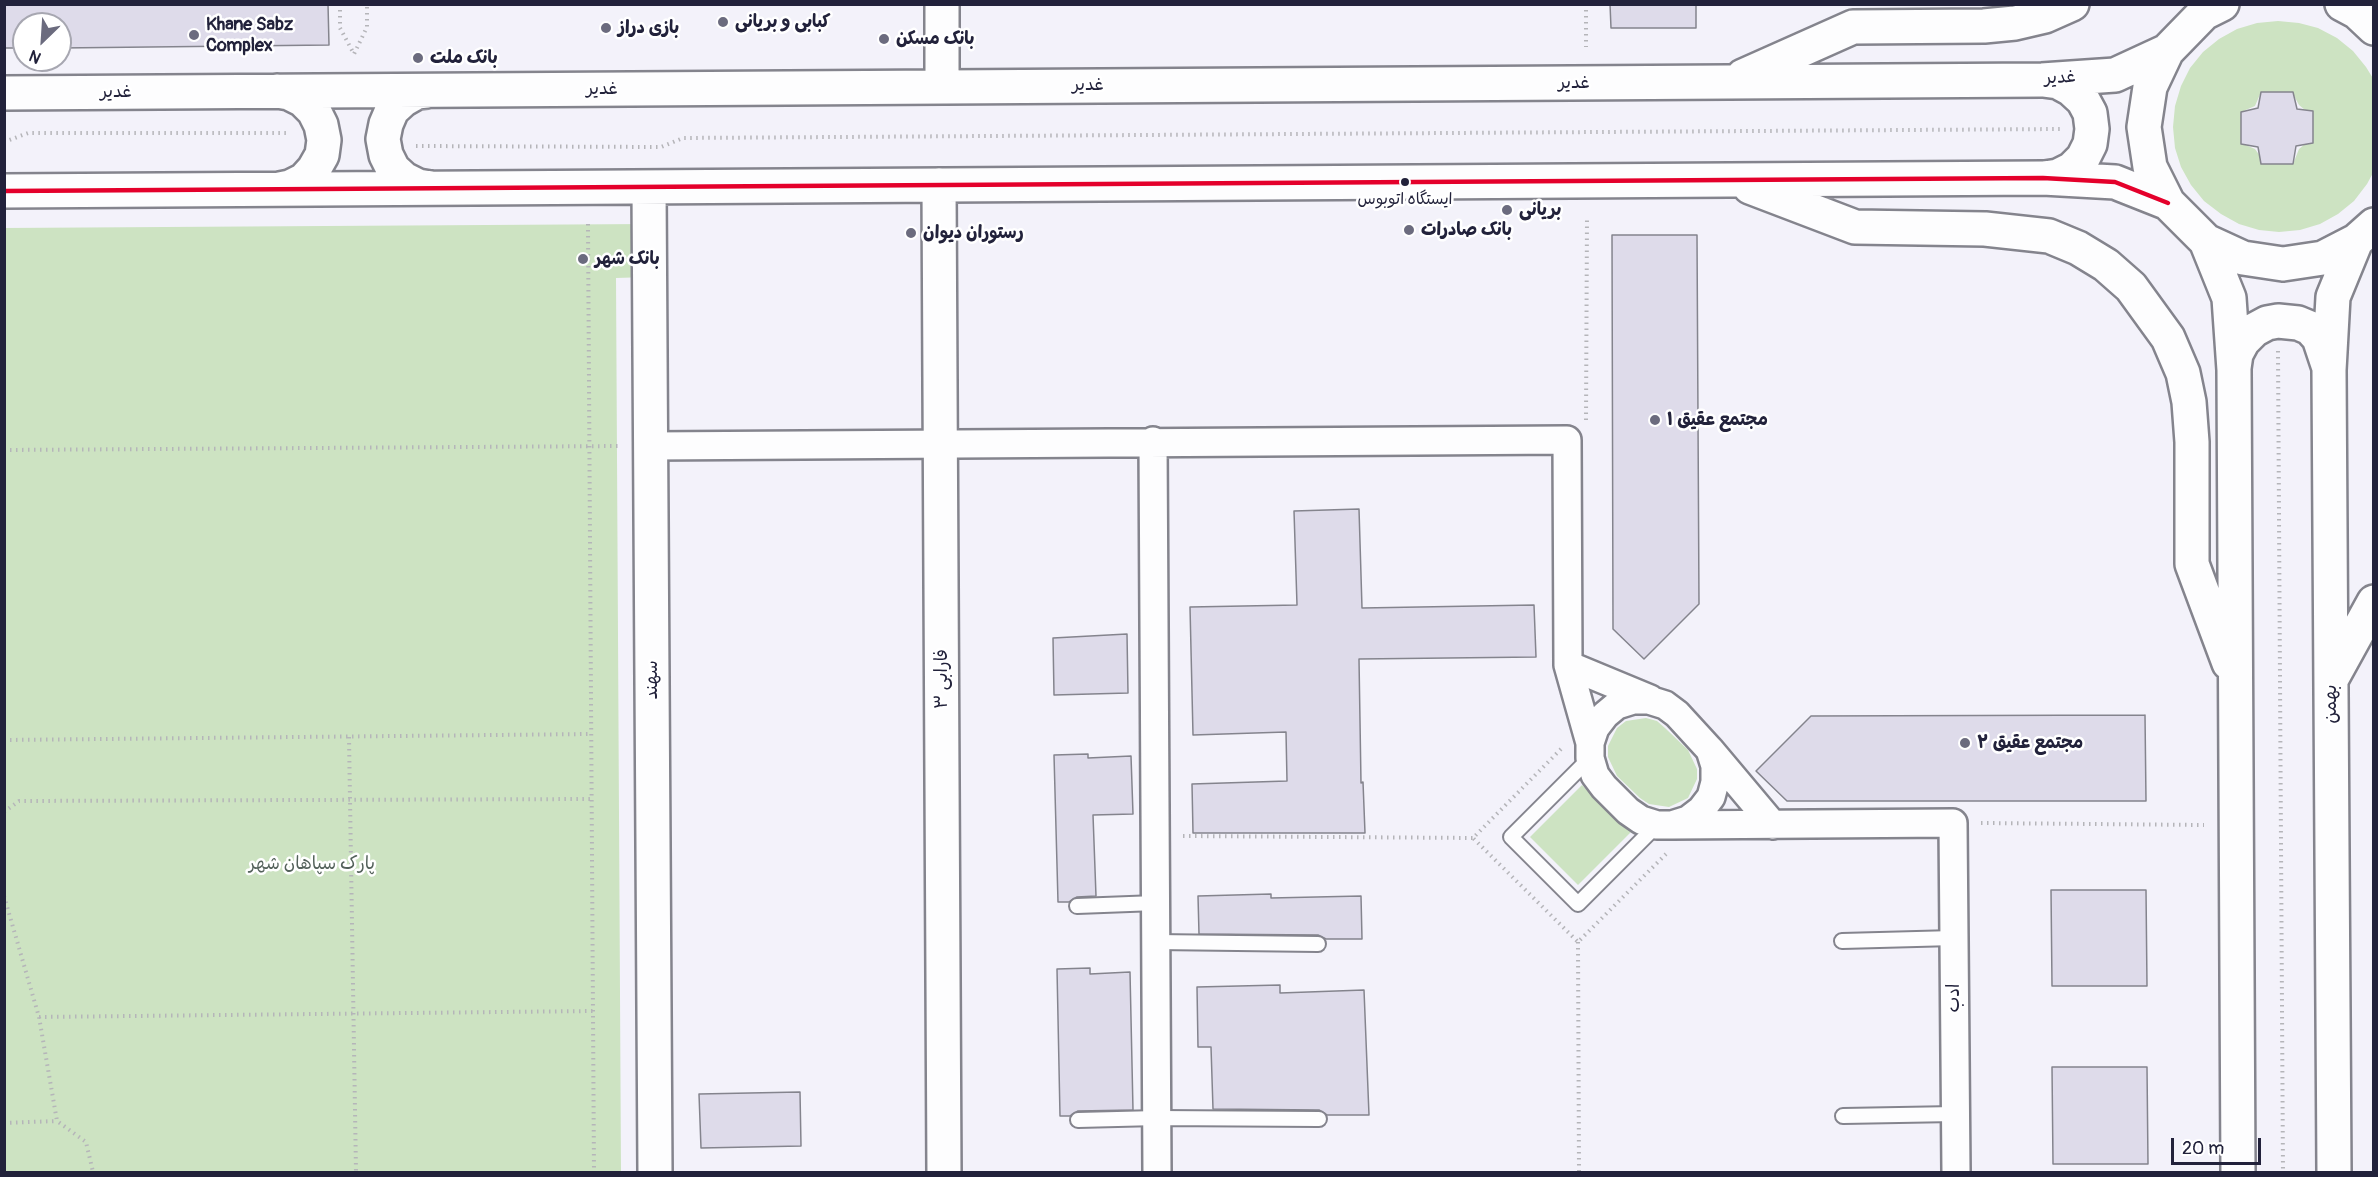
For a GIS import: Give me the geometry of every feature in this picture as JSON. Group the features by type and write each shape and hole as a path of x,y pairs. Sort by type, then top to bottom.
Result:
{"main road":[{"path":"942,4 942,86"},
{"path":"1731,81 1852,27 1984,26 2015,23 2045,16 2072,4"},
{"path":"2211,7 2167,51 2150,87 2144,127 2150,167 2168,204 2206,241 2243,258 2283,264 2323,258 2365,233"},
{"name":"غدیر","path":"4,93 2042,80 2115,75 2167,51"},
{"path":"2042,80 2058,82 2071,89 2083,100 2090,113 2092,129 2090,144 2078,164 2058,176 2043,178"},
{"path":"432,90 417,92 392,110 386,124 384,146 393,169 404,179 418,186 433,189"},
{"path":"274,91 289,93 303,100 314,111 323,133 322,155 314,169 304,180 290,187 275,190"},
{"path":"4,191 2043,178 2115,182 2168,204"},
{"path":"1731,180 1855,227 1985,229 2049,236 2078,248 2106,265 2131,287 2168,338 2183,373 2189,402 2192,442 2192,564 2235,681"},
{"name":"فارابی ۳","path":"939,185 944,1173"},
{"name":"سهند","path":"649,187 655,1173"},
{"name":"بهمن","path":"2334,1173 2329,370 2333,297 2365,233"},
{"path":"2206,241 2229,298 2234,370 2238,1173"},
{"path":"2234,370 2236,354 2243,341 2254,330 2267,323 2278,321 2298,323 2310,328 2319,338 2329,370"},
{"path":"2331,680 2373,602"}],"street":[{"path":"651,446 1567,440 1568,665 1595,775 1604,788 1628,812 1641,820 1665,825 1953,823"},
{"path":"1153,441 1157,1173"},
{"path":"1568,665 1665,705 1677,714 1773,825"},
{"path":"1590,751 1600,722 1617,705 1633,700 1649,700 1665,705"},
{"path":"1665,825 1694,815 1710,797 1715,782 1715,766 1710,750"},
{"name":"ادب","path":"1953,823 1956,1173"}],"lane":[{"path":"1590,751 1511,837 1578,904 1665,825"},
{"path":"1077,906 1156,903"},
{"path":"1842,941 1954,939"},
{"path":"1156,942 1318,944"},
{"path":"1843,1116 1955,1114"},
{"path":"1078,1120 1319,1119"}],"path":[{"path":"340,4 340,28 354,54 368,27 367,4"},
{"path":"1586,4 1586,47"},
{"path":"384,146 661,147 683,138 694,137 2092,129"},
{"path":"4,142 28,133 323,133"},
{"path":"1567,440 1586,426 1587,217"},
{"path":"588,224 594,1173"},
{"path":"2278,321 2283,1173"},
{"path":"4,450 651,446"},
{"path":"4,740 591,734"},
{"path":"349,737 356,1173"},
{"path":"1473,838 1571,739 1590,751"},
{"path":"4,813 19,801 592,799"},
{"path":"1953,823 2204,825"},
{"path":"1578,942 1677,844 1665,825"},
{"path":"1155,836 1473,838 1578,942 1579,1173"},
{"path":"4,896 39,1017 57,1121"},
{"path":"39,1017 593,1011"},
{"path":"4,1123 57,1121 86,1142 93,1173"}],"green space":[{"path":"2278,21 2318,28 2337,38 2353,51 2374,80 2373,173 2354,201 2338,214 2320,224 2300,230 2279,232 2259,230 2239,224 2221,214 2204,201 2191,185 2181,167 2175,148 2173,127 2175,106 2190,68 2203,52 2219,39 2237,29 2257,23","holes":["2261,92 2292,92 2299,105 2313,112 2313,143 2305,144 2299,149 2293,164 2260,156 2255,149 2241,143 2241,112 2255,106"]},
{"name":"پارک سپاهان شهر","path":"647,224 647,277 616,278 621,1172 5,1172 4,228"},
{"path":"1646,718 1657,721 1688,750 1697,769 1697,779 1688,798 1669,807 1649,804 1640,798 1617,776 1608,757 1608,746 1617,728 1626,721"},
{"path":"1582,785 1631,832 1578,885 1530,837"}],"building":[{"name":"Khane Sabz Complex","path":"4,4 328,4 329,45 72,48 72,12 12,12 12,48 4,48"},
{"path":"1610,4 1696,4 1696,28 1611,28"},
{"path":"2261,92 2293,92 2297,109 2313,111 2313,143 2296,146 2293,164 2261,164 2258,147 2241,144 2241,112 2258,108"},
{"name":"مجتمع عقیق ۱","path":"1612,235 1697,235 1699,604 1644,659 1613,629"},
{"path":"1359,509 1362,608 1534,605 1536,657 1359,659 1361,783 1363,782 1365,833 1193,833 1192,784 1287,781 1286,732 1193,735 1190,607 1297,605 1294,511"},
{"path":"1127,634 1128,693 1054,695 1053,638"},
{"name":"مجتمع عقیق ۲","path":"2145,715 2146,801 1787,801 1756,771 1811,716"},
{"path":"1088,754 1088,758 1131,756 1133,814 1093,815 1096,896 1077,897 1069,902 1058,902 1054,755"},
{"path":"2051,890 2146,890 2147,986 2052,986"},
{"path":"1271,894 1271,898 1361,896 1362,939 1326,939 1318,935 1199,934 1198,896"},
{"path":"1090,968 1090,974 1130,972 1133,1110 1078,1111 1070,1116 1060,1116 1057,969"},
{"path":"1280,985 1280,993 1364,990 1369,1115 1327,1115 1319,1110 1213,1109 1211,1047 1198,1047 1197,987"},
{"path":"2052,1067 2147,1067 2148,1164 2053,1164"},
{"path":"800,1092 801,1146 701,1148 699,1094"}],"transit line":[{"path":"4,191 2043,178 2115,182 2168,203"}],"place":[{"name":"کبابی و بریانی","path":"723,22"},
{"name":"بازی دراز","path":"606,28"},
{"name":"Khane Sabz Complex","path":"194,35"},
{"name":"بانک مسکن","path":"884,39"},
{"name":"بانک ملت","path":"418,58"},
{"name":"ایستگاه اتوبوس","path":"1405,182"},
{"name":"بریانی","path":"1507,210"},
{"name":"بانک صادرات","path":"1409,230"},
{"name":"رستوران دیوان","path":"911,233"},
{"name":"بانک شهر","path":"583,259"},
{"name":"مجتمع عقیق ۱","path":"1655,420"},
{"name":"مجتمع عقیق ۲","path":"1965,743"}]}
